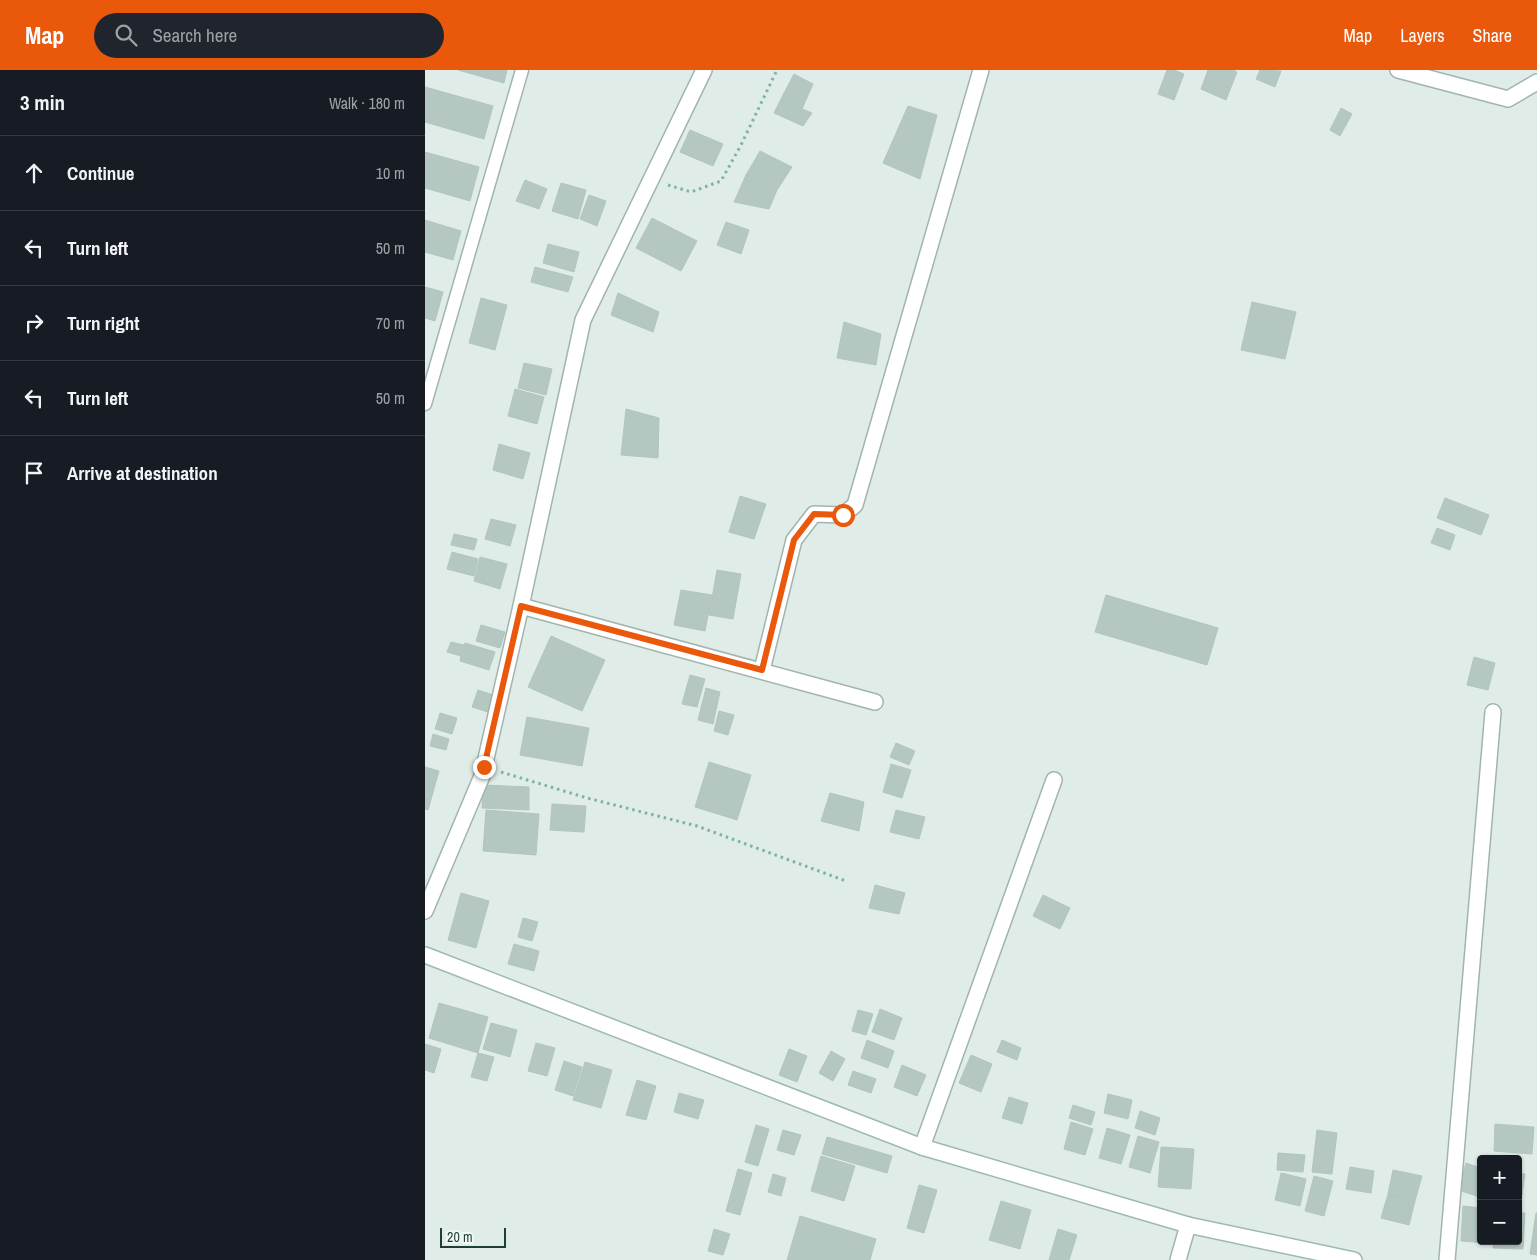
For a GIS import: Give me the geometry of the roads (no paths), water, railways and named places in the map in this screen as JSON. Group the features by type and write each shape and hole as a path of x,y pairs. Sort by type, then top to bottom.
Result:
{"street":[{"path":"425,911 484,767 583,320 704,70"},
{"path":"762,670 794,540 814,514 843,515 855,505 981,70"},
{"path":"1398,70 1508,99 1537,82"},
{"path":"521,606 875,702"},
{"path":"1447,1260 1493,712"},
{"path":"922,1147 1054,780"},
{"path":"425,954 922,1147 1187,1225 1354,1260"},
{"path":"1178,1260 1187,1225"}],"lane":[{"path":"425,404 522,70"}]}
